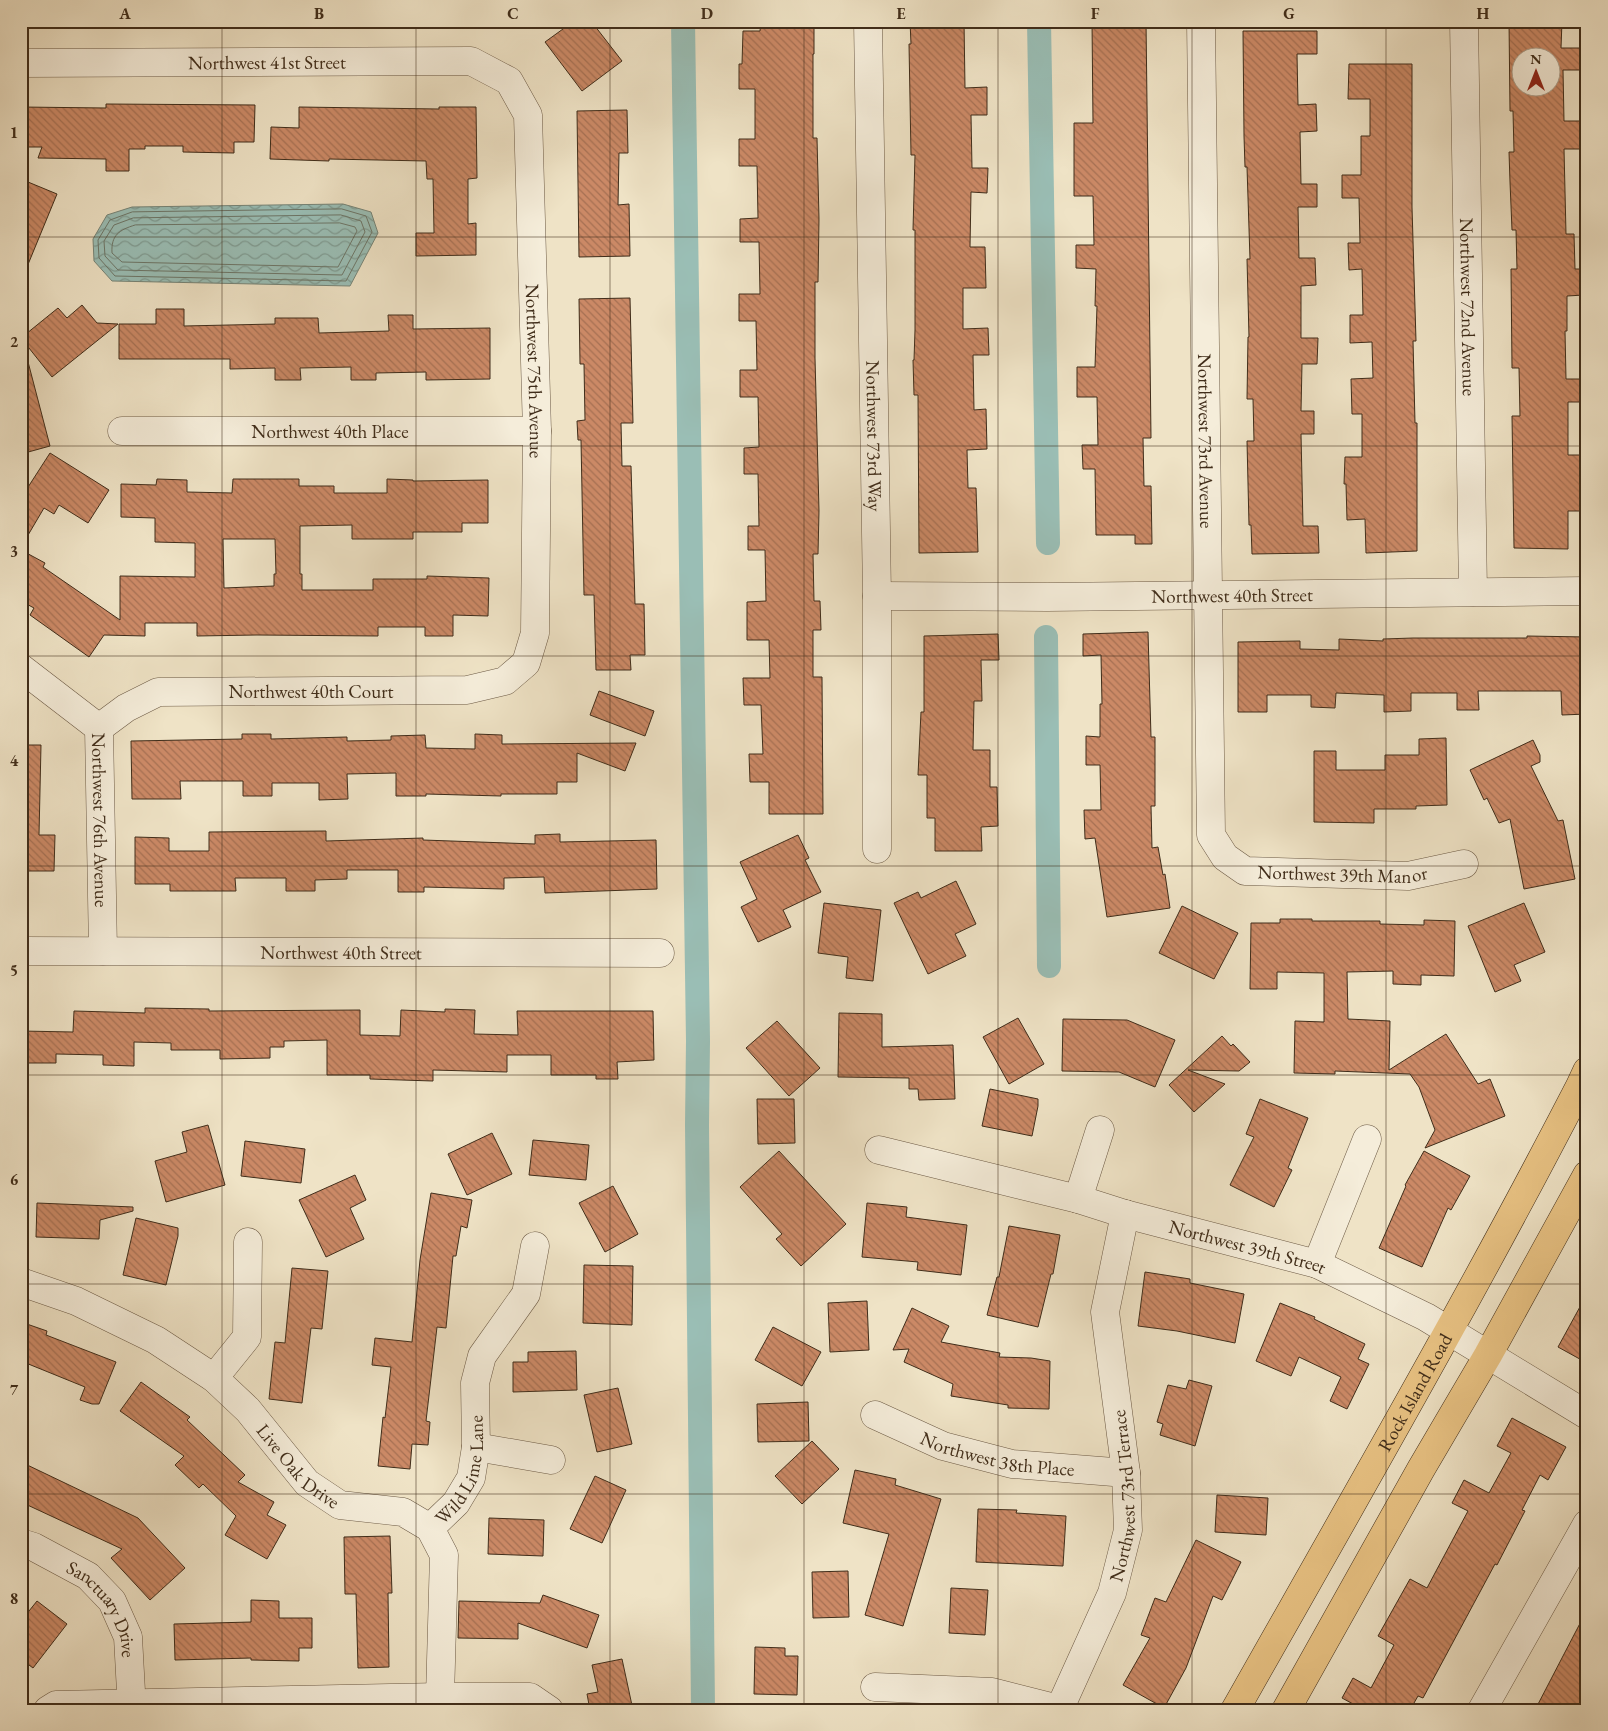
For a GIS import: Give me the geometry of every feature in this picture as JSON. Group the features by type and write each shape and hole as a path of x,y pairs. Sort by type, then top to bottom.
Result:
{"main road":[{"name":"Rock Island Road","path":"1235,1710 1449,1331 1532,1180 1587,1071"},
{"path":"1286,1710 1421,1469 1488,1355 1587,1176"}],"street":[{"name":"Northwest 73rd Way","path":"868,21 877,596 877,850"},
{"name":"Northwest 73rd Avenue","path":"1201,21 1211,835 1225,856"},
{"name":"Northwest 72nd Avenue","path":"1464,21 1473,592"},
{"name":"Northwest 41st Street","path":"21,63 471,61 509,81"},
{"name":"Northwest 75th Avenue","path":"509,81 528,115 537,431 536,633 526,663"},
{"name":"Northwest 40th Place","path":"122,431 537,431"},
{"name":"Northwest 40th Street","path":"877,596 1207,596 1587,590"},
{"name":"Northwest 40th Court","path":"99,728 126,708 158,692 467,690 505,681 526,663"},
{"name":"Northwest 76th Avenue","path":"21,668 99,728 103,951"},
{"name":"Northwest 39th Manor","path":"1225,856 1245,871 1408,876 1464,864"},
{"name":"Northwest 40th Street","path":"21,951 660,953"},
{"path":"1078,1199 1100,1130"},
{"path":"1317,1264 1367,1139"},
{"name":"Northwest 39th Street","path":"879,1150 1078,1199 1125,1214 1317,1264 1426,1317 1587,1415"},
{"name":"Northwest 73rd Terrace","path":"1062,1709 1112,1592 1128,1530 1126,1473 1105,1312 1125,1214"},
{"path":"214,1378 246,1337 248,1242"},
{"name":"Wild Lime Lane","path":"440,1697 444,1555 430,1528 456,1503 471,1478 476,1447 474,1383 482,1356 526,1294 536,1246"},
{"name":"Live Oak Drive","path":"21,1282 76,1301 156,1340 214,1378 248,1410 308,1483 340,1504 402,1512 430,1528"},
{"name":"Northwest 38th Place","path":"875,1415 943,1446 1012,1464 1126,1473"},
{"path":"476,1447 550,1460"},
{"path":"1482,1710 1587,1524"},
{"name":"Sanctuary Drive","path":"21,1543 34,1547 88,1576 112,1601 128,1637 132,1706"},
{"path":"875,1687 992,1692 1062,1709"},
{"path":"48,1710 56,1705 132,1706 440,1697 530,1697 549,1710"}],"water":[{"path":"343,204 371,212 378,233 350,286 112,281 94,261 93,239 107,215 132,207"}],"building":[{"path":"574,21 591,21 622,61 582,91 545,42"},
{"path":"761,21 814,21 813,138 817,138 819,219 818,282 815,282 815,358 819,511 818,554 813,554 814,601 820,601 821,630 813,630 813,677 822,677 823,814 769,814 769,782 750,782 749,754 763,754 761,705 744,705 743,678 770,678 769,640 747,640 747,602 766,601 765,550 748,550 748,526 759,526 758,474 744,474 744,448 759,447 758,397 740,397 740,370 757,370 756,321 739,321 739,294 760,294 759,242 740,242 740,219 758,218 757,166 739,166 739,139 755,139 755,89 739,89 739,64 742,64 743,31 760,31"},
{"path":"910,21 964,21 965,88 987,87 987,115 971,115 972,168 988,168 987,193 971,192 970,247 985,247 986,288 963,288 963,329 988,328 989,355 973,355 974,410 986,409 987,449 967,450 968,488 976,488 978,552 919,553 918,395 914,395 913,360 915,330 915,230 913,230 915,155 911,155"},
{"path":"1092,21 1146,21 1151,438 1143,438 1144,486 1151,486 1152,544 1135,544 1135,535 1096,535 1095,469 1083,469 1082,445 1098,445 1097,397 1077,397 1077,367 1095,367 1097,306 1095,306 1096,269 1076,268 1076,245 1094,245 1093,196 1074,196 1074,123 1093,123"},
{"path":"1509,21 1562,21 1561,48 1582,48 1583,70 1563,70 1564,121 1580,121 1580,149 1564,149 1566,234 1574,234 1575,269 1585,269 1584,295 1567,296 1567,331 1565,331 1566,379 1583,379 1584,402 1568,402 1568,455 1587,455 1586,511 1568,511 1568,549 1514,548 1512,416 1520,416 1519,368 1512,368 1511,269 1517,269 1516,230 1512,230 1509,152 1514,152 1513,111 1510,111"},
{"path":"1243,31 1317,31 1317,54 1297,54 1298,105 1316,104 1317,131 1300,132 1301,184 1317,184 1317,207 1298,207 1299,258 1315,258 1316,285 1301,286 1301,338 1318,338 1317,364 1302,364 1301,411 1314,411 1314,434 1301,434 1303,526 1318,526 1319,553 1252,554 1251,525 1249,525 1247,441 1254,441 1253,399 1247,399 1249,337 1247,259 1250,259 1244,136"},
{"path":"1349,64 1412,64 1412,207 1416,341 1413,341 1415,423 1417,423 1417,551 1366,553 1365,519 1347,520 1346,484 1344,484 1345,457 1362,457 1362,414 1352,414 1351,379 1373,378 1372,342 1350,343 1350,315 1363,315 1362,269 1349,270 1348,243 1360,243 1359,198 1342,198 1342,175 1361,175 1361,136 1370,136 1370,99 1348,99"},
{"path":"106,104 255,105 254,142 234,142 234,153 183,152 183,146 145,146 145,149 129,149 129,171 106,171 106,159 38,158 42,147 21,147 21,107 106,108"},
{"path":"299,107 439,109 439,107 476,107 477,178 468,179 468,224 476,223 476,255 416,256 416,233 434,233 433,179 427,179 426,161 270,159 271,127 299,128"},
{"path":"627,110 628,153 619,153 618,205 629,204 630,256 579,257 577,111"},
{"path":"28,182 57,194 22,279 21,198"},
{"path":"630,298 633,423 621,423 622,466 631,466 635,604 644,604 645,655 630,655 631,670 596,670 594,595 584,595 581,440 578,440 577,421 585,420 584,364 580,364 579,299"},
{"path":"82,305 97,323 118,324 52,377 21,338 58,308 67,318"},
{"path":"156,309 184,309 184,326 275,324 275,318 318,318 319,333 389,331 388,315 413,315 413,329 490,328 490,379 426,380 426,372 376,373 376,380 351,380 351,367 300,368 301,380 275,380 275,368 230,369 230,359 119,359 119,324 156,324"},
{"path":"27,358 50,446 21,454 21,359"},
{"path":"50,453 109,490 88,523 59,505 54,514 44,508 21,547 21,498"},
{"path":"157,479 187,480 187,492 232,493 233,479 299,479 299,486 334,486 334,493 387,493 387,479 413,481 488,480 488,523 462,523 462,532 413,532 413,539 352,539 352,525 300,526 300,574 302,574 302,590 373,590 373,579 427,579 427,576 489,578 488,616 453,615 453,636 425,636 425,627 378,627 378,636 197,636 197,623 145,623 145,636 104,635 89,657 30,615 34,608 21,601 21,550 45,563 43,567 120,620 120,576 195,577 195,543 155,542 155,518 121,517 121,484 156,485","holes":["223,539 275,539 276,574 274,574 274,586 224,588"]},
{"path":"1148,632 1151,737 1155,737 1155,806 1151,806 1152,848 1158,847 1163,875 1165,874 1170,908 1107,917 1095,838 1085,839 1084,810 1101,810 1100,765 1086,765 1086,736 1100,737 1100,704 1102,704 1101,655 1083,656 1083,634"},
{"path":"998,634 999,660 981,660 982,701 974,701 973,750 990,750 990,787 997,787 998,826 981,827 982,851 935,851 935,818 927,818 927,775 918,775 921,712 924,712 924,636"},
{"path":"1527,636 1587,637 1587,714 1562,715 1561,691 1478,691 1479,710 1457,710 1457,693 1411,693 1411,711 1384,712 1384,695 1336,693 1335,708 1311,707 1311,695 1267,695 1267,712 1238,712 1238,642 1300,641 1300,649 1339,650 1339,639 1383,641 1383,639 1413,638 1527,638"},
{"path":"599,691 654,711 645,736 590,715"},
{"path":"242,734 271,734 271,739 347,737 347,741 391,740 391,736 425,735 426,748 475,749 475,734 502,735 502,744 636,743 625,771 577,753 577,782 557,782 557,794 501,794 501,796 426,794 426,796 396,796 396,773 347,774 348,799 319,800 319,783 272,783 272,796 243,796 243,781 180,781 181,799 132,799 131,741 242,739"},
{"path":"1446,738 1447,805 1416,806 1416,809 1374,809 1374,823 1314,822 1314,751 1336,751 1336,770 1385,770 1385,755 1419,755 1419,739"},
{"path":"1533,740 1540,755 1540,762 1531,766 1558,821 1563,820 1575,879 1524,889 1510,819 1499,823 1487,798 1484,800 1470,770"},
{"path":"21,745 41,745 39,835 55,835 54,871 21,871"},
{"path":"326,831 326,841 423,838 423,840 535,844 535,835 560,834 560,842 656,840 657,889 545,893 544,877 504,878 504,889 424,887 424,892 398,892 398,870 347,870 347,879 315,880 315,891 286,891 286,878 235,878 236,891 170,891 170,884 135,884 135,837 169,838 169,851 209,851 209,832"},
{"path":"798,835 809,858 805,860 821,892 783,910 791,927 758,942 741,907 757,899 740,862"},
{"path":"956,881 976,924 955,934 966,956 928,974 894,903 918,892 921,898"},
{"path":"824,903 881,910 873,981 846,978 848,957 818,953"},
{"path":"1524,903 1545,952 1514,965 1521,981 1495,992 1468,926"},
{"path":"1182,906 1238,933 1214,979 1159,953"},
{"path":"1280,919 1380,921 1380,924 1424,925 1424,920 1455,921 1454,976 1421,975 1421,985 1393,984 1393,971 1347,972 1348,1019 1390,1021 1389,1070 1446,1034 1478,1084 1490,1079 1505,1116 1425,1148 1435,1130 1419,1087 1410,1074 1335,1071 1335,1074 1294,1073 1295,1021 1324,1022 1324,973 1277,972 1277,989 1250,989 1251,923 1280,923"},
{"path":"145,1008 209,1009 209,1011 360,1010 360,1035 400,1036 401,1010 445,1012 445,1009 475,1010 474,1034 518,1035 517,1011 653,1011 654,1060 617,1062 618,1079 596,1079 596,1075 551,1075 551,1055 507,1055 507,1072 433,1070 433,1081 370,1079 370,1075 327,1075 327,1040 284,1041 284,1047 270,1047 270,1058 220,1059 220,1050 171,1050 171,1043 134,1042 134,1066 103,1065 103,1055 56,1054 56,1063 21,1063 21,1031 73,1032 74,1011 145,1013"},
{"path":"839,1013 882,1014 882,1047 953,1045 955,1099 919,1100 918,1089 909,1089 909,1078 838,1077"},
{"path":"1018,1018 1044,1064 1009,1084 983,1037"},
{"path":"1063,1019 1127,1020 1175,1040 1155,1087 1119,1072 1062,1071"},
{"path":"777,1021 820,1068 789,1096 746,1048"},
{"path":"1222,1036 1231,1046 1233,1044 1250,1062 1239,1071 1188,1070 1225,1084 1194,1112 1169,1085"},
{"path":"990,1089 1038,1099 1032,1136 982,1126"},
{"path":"757,1099 794,1099 795,1143 758,1144"},
{"path":"1260,1099 1308,1118 1288,1168 1292,1170 1274,1207 1230,1185 1254,1137 1246,1134"},
{"path":"208,1125 225,1185 166,1202 155,1161 187,1152 182,1132"},
{"path":"492,1133 512,1174 467,1195 448,1154"},
{"path":"533,1140 589,1145 586,1180 529,1175"},
{"path":"245,1141 305,1149 301,1183 241,1176"},
{"path":"779,1151 846,1224 801,1266 776,1239 782,1234 740,1187"},
{"path":"1424,1151 1470,1176 1451,1210 1448,1208 1422,1267 1379,1248 1405,1185"},
{"path":"355,1175 366,1200 350,1208 364,1239 326,1257 299,1200"},
{"path":"613,1186 638,1234 605,1252 579,1203"},
{"path":"431,1193 472,1200 467,1228 461,1226 456,1256 453,1256 446,1328 437,1327 426,1421 430,1422 428,1445 412,1444 410,1469 378,1466 391,1367 372,1365 375,1338 412,1342 420,1260"},
{"path":"37,1203 133,1207 133,1211 100,1220 99,1239 36,1237"},
{"path":"867,1203 907,1207 906,1217 967,1225 961,1275 917,1270 918,1262 862,1257"},
{"path":"136,1218 178,1228 178,1236 166,1285 123,1275"},
{"path":"1009,1226 1060,1235 1053,1274 1051,1274 1038,1327 987,1315 997,1277 999,1277"},
{"path":"584,1265 633,1266 632,1325 583,1323"},
{"path":"292,1268 328,1271 322,1329 311,1328 302,1403 269,1399 275,1342 285,1343"},
{"path":"1145,1272 1190,1279 1190,1283 1244,1294 1235,1343 1177,1331 1138,1326"},
{"path":"1587,1294 1587,1363 1558,1347"},
{"path":"867,1301 869,1350 830,1352 828,1303"},
{"path":"1280,1303 1315,1317 1314,1319 1365,1344 1358,1359 1369,1364 1347,1409 1330,1401 1341,1377 1299,1357 1291,1376 1256,1361"},
{"path":"912,1308 949,1326 941,1342 1000,1353 999,1357 1031,1358 1050,1361 1049,1409 1008,1408 1008,1405 951,1396 953,1384 904,1362 909,1349 893,1350"},
{"path":"21,1322 47,1331 46,1335 116,1362 99,1404 80,1400 85,1387 21,1361"},
{"path":"773,1327 821,1352 802,1386 755,1360"},
{"path":"576,1351 577,1390 513,1392 513,1362 528,1362 528,1352"},
{"path":"1189,1380 1212,1386 1195,1446 1160,1435 1163,1424 1157,1422 1168,1385 1186,1389"},
{"path":"141,1382 190,1417 187,1420 245,1475 238,1482 274,1502 267,1515 286,1525 267,1559 225,1535 236,1516 203,1484 199,1488 175,1465 184,1456 120,1411"},
{"path":"618,1388 632,1444 597,1452 584,1395"},
{"path":"808,1402 809,1441 758,1442 757,1404"},
{"path":"1512,1418 1566,1447 1548,1480 1540,1475 1522,1510 1525,1511 1497,1565 1495,1564 1423,1698 1418,1696 1410,1710 1364,1710 1342,1698 1353,1678 1371,1688 1394,1645 1378,1636 1410,1579 1427,1588 1468,1511 1452,1503 1464,1480 1489,1493 1511,1453 1497,1446"},
{"path":"812,1441 839,1469 802,1504 775,1476"},
{"path":"21,1462 138,1518 185,1568 150,1600 111,1558 122,1549 21,1502"},
{"path":"855,1470 896,1479 895,1485 941,1499 903,1626 865,1615 889,1534 843,1523"},
{"path":"595,1476 626,1490 602,1543 570,1529"},
{"path":"1217,1495 1268,1498 1266,1535 1215,1532"},
{"path":"978,1509 1017,1510 1016,1513 1066,1516 1063,1566 976,1562"},
{"path":"489,1518 544,1520 543,1556 488,1554"},
{"path":"390,1536 392,1593 388,1593 389,1667 358,1668 356,1594 345,1594 344,1537"},
{"path":"1196,1540 1241,1562 1222,1600 1213,1596 1186,1668 1164,1708 1123,1685 1150,1638 1141,1635 1155,1598 1166,1602"},
{"path":"848,1571 849,1617 813,1618 812,1572"},
{"path":"951,1588 988,1590 985,1635 949,1633"},
{"path":"543,1595 599,1615 587,1648 518,1623 518,1639 458,1638 459,1601 540,1603"},
{"path":"251,1600 279,1601 279,1618 312,1618 312,1648 299,1648 299,1661 251,1660 251,1658 175,1660 174,1624 251,1622"},
{"path":"37,1601 67,1624 33,1668 21,1659 21,1621"},
{"path":"1587,1610 1587,1710 1535,1710 1563,1656"},
{"path":"755,1647 785,1648 785,1656 798,1656 797,1695 754,1694"},
{"path":"622,1659 633,1710 590,1710 587,1694 598,1692 592,1665"}],"waterway":[{"path":"683,21 698,1041 697,1125 703,1710"},
{"path":"1039,21 1048,543"},
{"path":"1046,637 1049,966"}]}
